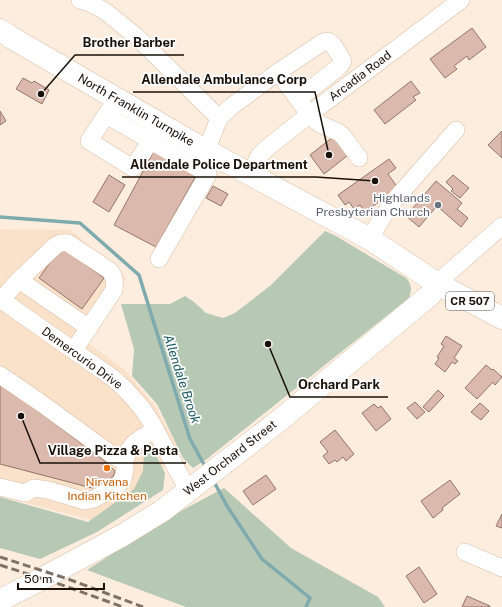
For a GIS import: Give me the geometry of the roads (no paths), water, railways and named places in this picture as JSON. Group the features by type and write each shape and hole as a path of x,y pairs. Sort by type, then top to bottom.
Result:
{"main road":[{"name":"North Franklin Turnpike","path":"0,30 111,107 156,133 205,150 250,174 370,239 438,284"},
{"name":"CR 507","path":"438,284 502,318"},
{"name":"West Orchard Street","path":"0,600 123,536 162,511 280,420 430,294 438,284"}],"street":[{"path":"80,0 106,11 138,38 219,118"},
{"name":"Arcadia Road","path":"250,174 257,159 267,148 309,114 461,0"},
{"path":"205,150 219,118 232,106 278,72 323,42 328,41 333,45 343,61 340,66 298,99"},
{"path":"278,72 309,114 320,124 338,132 359,158"},
{"path":"111,107 89,141 133,168 156,133 208,174 159,259"},
{"path":"370,239 392,203 456,130"},
{"path":"438,284 446,275 502,226"},
{"path":"1,299 59,243 64,242 72,245 110,270 115,279 114,290 74,350"},
{"path":"19,280 89,328"},
{"name":"Demercurio Drive","path":"1,299 113,378 126,390 141,407 194,486"},
{"path":"0,375 36,399 115,457 125,460"},
{"path":"0,487 25,493 34,488 48,490 85,501 94,498 118,485 122,479 125,469 125,460 134,442 155,429"},
{"path":"465,552 502,568"}],"waterway":[{"name":"Allendale Brook","path":"0,217 80,223 139,275 190,439 206,468"},
{"name":"Allendale Brook","path":"213,480 227,506 262,559 310,598 306,607"}],"railway":[{"path":"0,557 68,579 143,607"},
{"path":"0,565 123,607"}],"place":[{"name":"Brother Barber","path":"41,94"},
{"name":"Allendale Ambulance Corp","path":"329,155"},
{"name":"Allendale Police Department","path":"375,181"},
{"name":"Highlands Presbyterian Church","path":"438,205"},
{"name":"Orchard Park","path":"268,344"},
{"name":"Village Pizza & Pasta","path":"21,416"},
{"name":"Nirvana Indian Kitchen","path":"107,468"}]}
